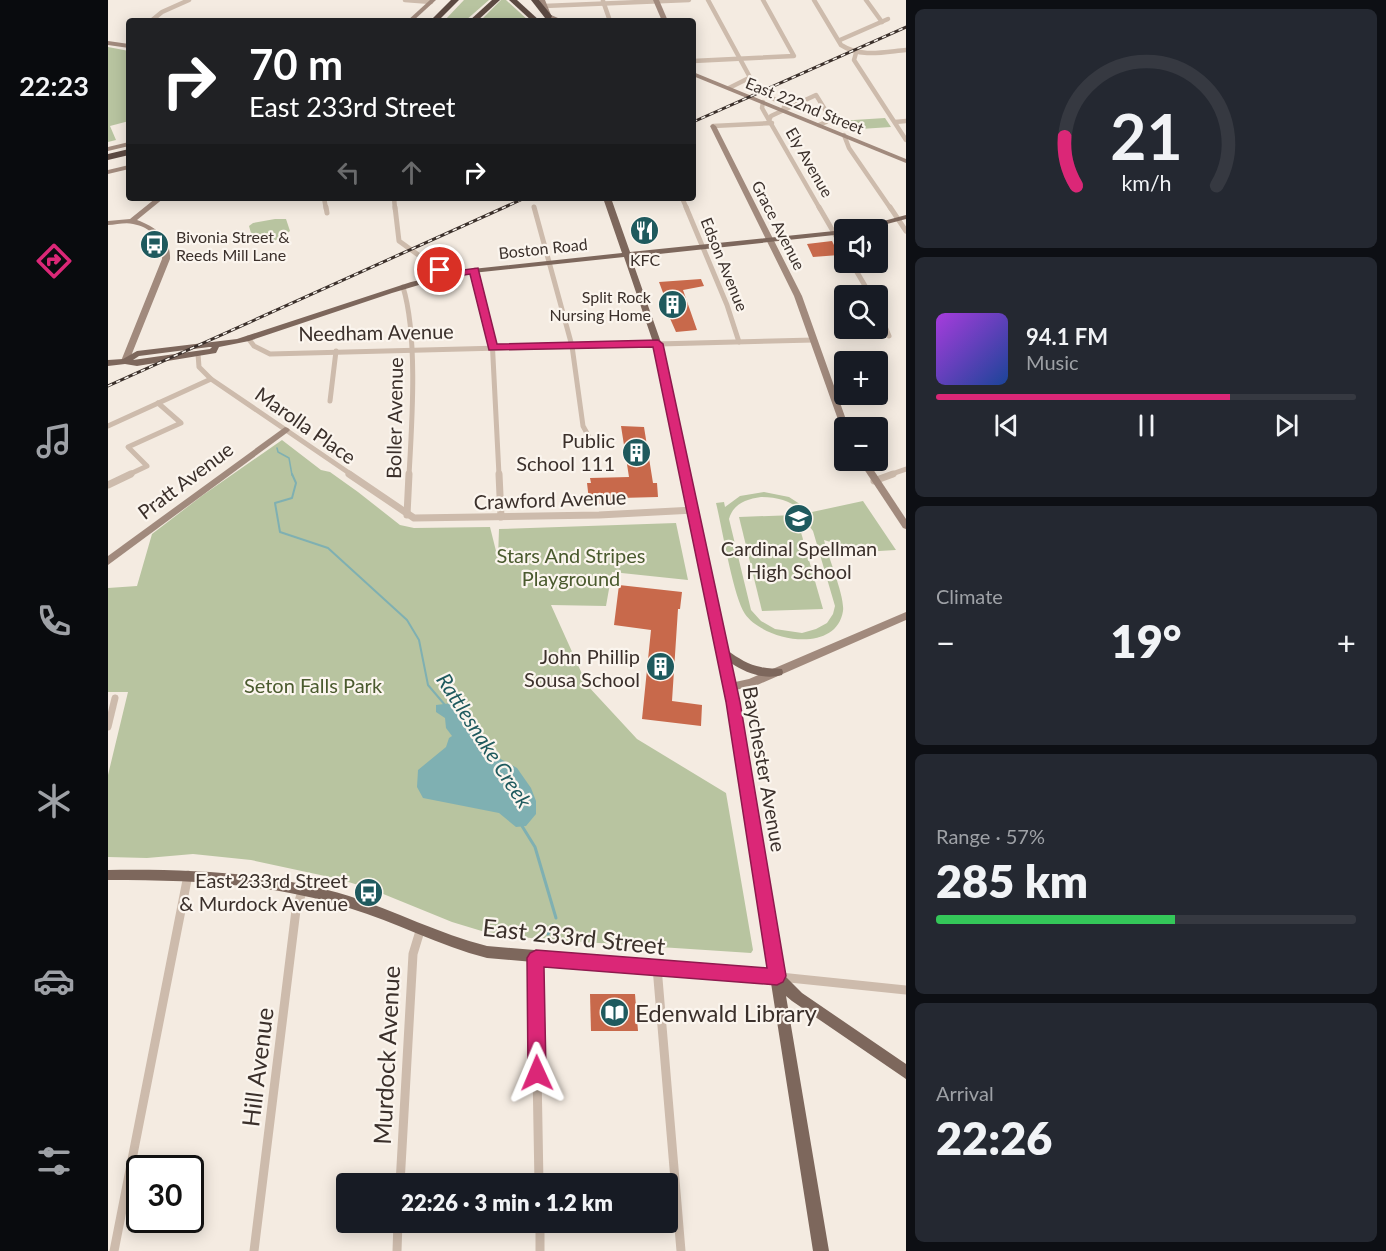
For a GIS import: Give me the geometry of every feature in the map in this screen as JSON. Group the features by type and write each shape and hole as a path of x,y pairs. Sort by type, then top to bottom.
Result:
{"highway":[{"path":"437,18 455,0"},
{"path":"476,18 496,0"},
{"path":"513,0 533,18"},
{"path":"535,0 546,11"},
{"path":"108,157 126,153"},
{"path":"108,165 126,161"}],"main road":[{"name":"Baychester Avenue","path":"609,201 658,344 730,687 821,1251"},
{"path":"888,221 906,217"},
{"name":"Boston Road","path":"125,361 137,354 209,344 219,345 248,338 446,275 549,262 834,234"},
{"name":"Boston Road","path":"108,363 125,361 137,363 198,354 213,351 219,345"},
{"path":"723,653 747,668 760,672 778,672"},
{"name":"East 233rd Street","path":"108,875 188,875 246,879 303,889 358,905 420,931 476,950 536,958 777,976"},
{"path":"777,976 797,997 906,1072"}],"street":[{"path":"155,18 162,12 189,0"},
{"path":"405,0 435,2"},
{"path":"419,0 435,2"},
{"path":"546,11 603,2 689,0"},
{"name":"Ely Avenue","path":"708,0 754,90 785,104 783,110 771,116 770,121"},
{"path":"696,62 794,56 763,0"},
{"path":"814,0 846,49 856,53 905,52"},
{"path":"866,0 882,22"},
{"path":"656,1 664,18"},
{"path":"414,18 435,2"},
{"path":"421,18 435,2"},
{"path":"603,2 609,18"},
{"path":"840,40 888,19"},
{"path":"108,41 126,44"},
{"path":"856,53 854,60 906,140"},
{"name":"East 222nd Street","path":"696,75 906,161"},
{"path":"729,88 749,78"},
{"path":"783,110 816,95 829,116 829,119 819,125"},
{"name":"Ely Avenue","path":"763,102 761,106 834,223"},
{"path":"713,126 770,121"},
{"path":"894,122 906,121"},
{"name":"Grace Avenue","path":"713,126 798,296 814,340"},
{"path":"844,135 849,148 906,231"},
{"path":"108,147 126,143"},
{"path":"108,172 126,169"},
{"path":"132,221 156,201"},
{"path":"325,201 327,213"},
{"path":"394,201 399,241 446,275"},
{"name":"Edson Avenue","path":"683,201 739,342"},
{"path":"534,207 572,346 583,426 589,437"},
{"path":"108,223 132,221 161,237 168,249 125,361"},
{"path":"475,270 492,348 501,517"},
{"name":"Boller Avenue","path":"403,287 408,303 411,349 412,429 407,515"},
{"path":"888,332 890,336"},
{"name":"Needham Avenue","path":"248,338 254,346 270,354 814,340"},
{"path":"814,340 841,417"},
{"path":"330,401 336,351"},
{"name":"Marolla Place","path":"198,354 200,367 211,379 407,515"},
{"path":"108,426 211,379"},
{"path":"108,484 147,466 128,447 181,423 158,403"},
{"name":"Pratt Avenue","path":"108,561 285,430"},
{"path":"874,482 906,469"},
{"path":"868,471 906,526"},
{"name":"Crawford Avenue","path":"407,515 418,519 694,510"},
{"path":"730,687 748,684 778,672 906,616"},
{"path":"108,727 115,698"},
{"path":"114,1251 188,875"},
{"name":"Hill Avenue","path":"254,1251 296,910 303,889"},
{"name":"Murdock Avenue","path":"401,1173 413,954 420,931"},
{"path":"536,958 539,1173"},
{"path":"657,967 681,1251"},
{"path":"777,976 906,990"},
{"path":"397,1251 398,1233"},
{"path":"540,1233 540,1251"}],"green space":[{"path":"464,0 489,0 468,18 447,18"},
{"path":"501,0 506,0 526,18 483,18"},
{"path":"108,47 126,50 126,122 110,126 116,140 108,142"},
{"path":"885,118 891,127 845,130 838,121"},
{"path":"286,219 290,231 273,241 253,240 249,226 253,223"},
{"name":"Seton Falls Park","path":"282,440 321,470 330,472 358,492 400,525 414,528 490,527 498,559 499,529 676,523 688,580 612,572 606,606 551,605 587,685 637,739 726,793 753,950 751,953 538,939 485,932 452,922 371,889 339,879 251,860 193,854 147,858 108,857 108,775 128,692 108,692 108,588 137,586 152,534"},
{"path":"764,492 789,497 812,512 863,501 896,550 862,552 824,540 843,604 838,625 827,634 814,638 783,637 754,623 745,614 736,592 716,503 724,502 725,507 740,496","holes":["767,497 795,505 804,513 800,514 813,531 835,606 827,623 816,629 802,633 775,629 761,621 751,610 729,519 741,503"]},
{"path":"796,515 823,609 762,611 739,517"}],"water":[{"path":"452,703 466,715 486,751 517,768 531,788 536,801 536,814 526,826 516,827 499,813 423,798 417,787 418,770 446,747 452,736 446,728 445,718 436,712 436,705"}],"building":[{"path":"832,241 834,255 813,257 807,244"},
{"name":"Split Rock Nursing Home","path":"701,279 704,286 683,290 697,330 676,332 661,298 665,298 659,282"},
{"name":"Public School 111","path":"621,426 644,427 653,483 657,483 658,497 620,498 620,504 593,504 593,499 589,500 587,483 591,483 590,478 629,477"},
{"name":"John Phillip Sousa School","path":"619,585 682,592 680,609 678,609 672,701 702,705 701,726 642,719 651,630 614,625"},
{"name":"Edenwald Library","path":"590,994 635,994 638,1031 591,1031"}],"waterway":[{"name":"Rattlesnake Creek","path":"277,448 278,452 289,458 292,475"},
{"name":"Rattlesnake Creek","path":"292,474 296,483 292,498 275,503 280,532 328,548 407,620 419,640 428,685 445,705"},
{"name":"Rattlesnake Creek","path":"522,826 535,847 556,918"},
{"name":"Rattlesnake Creek","path":"548,934 553,925"}],"railway":[{"path":"696,121 906,27"},
{"path":"108,386 518,201"}],"place":[{"name":"KFC","path":"645,231"},
{"name":"Bivonia Street & Reeds Mill Lane","path":"155,245"},
{"name":"Split Rock Nursing Home","path":"672,305"},
{"name":"Public School 111","path":"636,452"},
{"name":"Cardinal Spellman High School","path":"799,518"},
{"name":"John Phillip Sousa School","path":"661,667"},
{"name":"East 233rd Street & Murdock Avenue","path":"369,892"},
{"name":"Edenwald Library","path":"614,1012"}],"route":[{"path":"440,270 446,275 475,270 492,338 492,348 658,344 733,702 777,976 536,958 537,1073"}],"park label":[{"name":"Stars And Stripes Playground","path":"571,566"}]}
